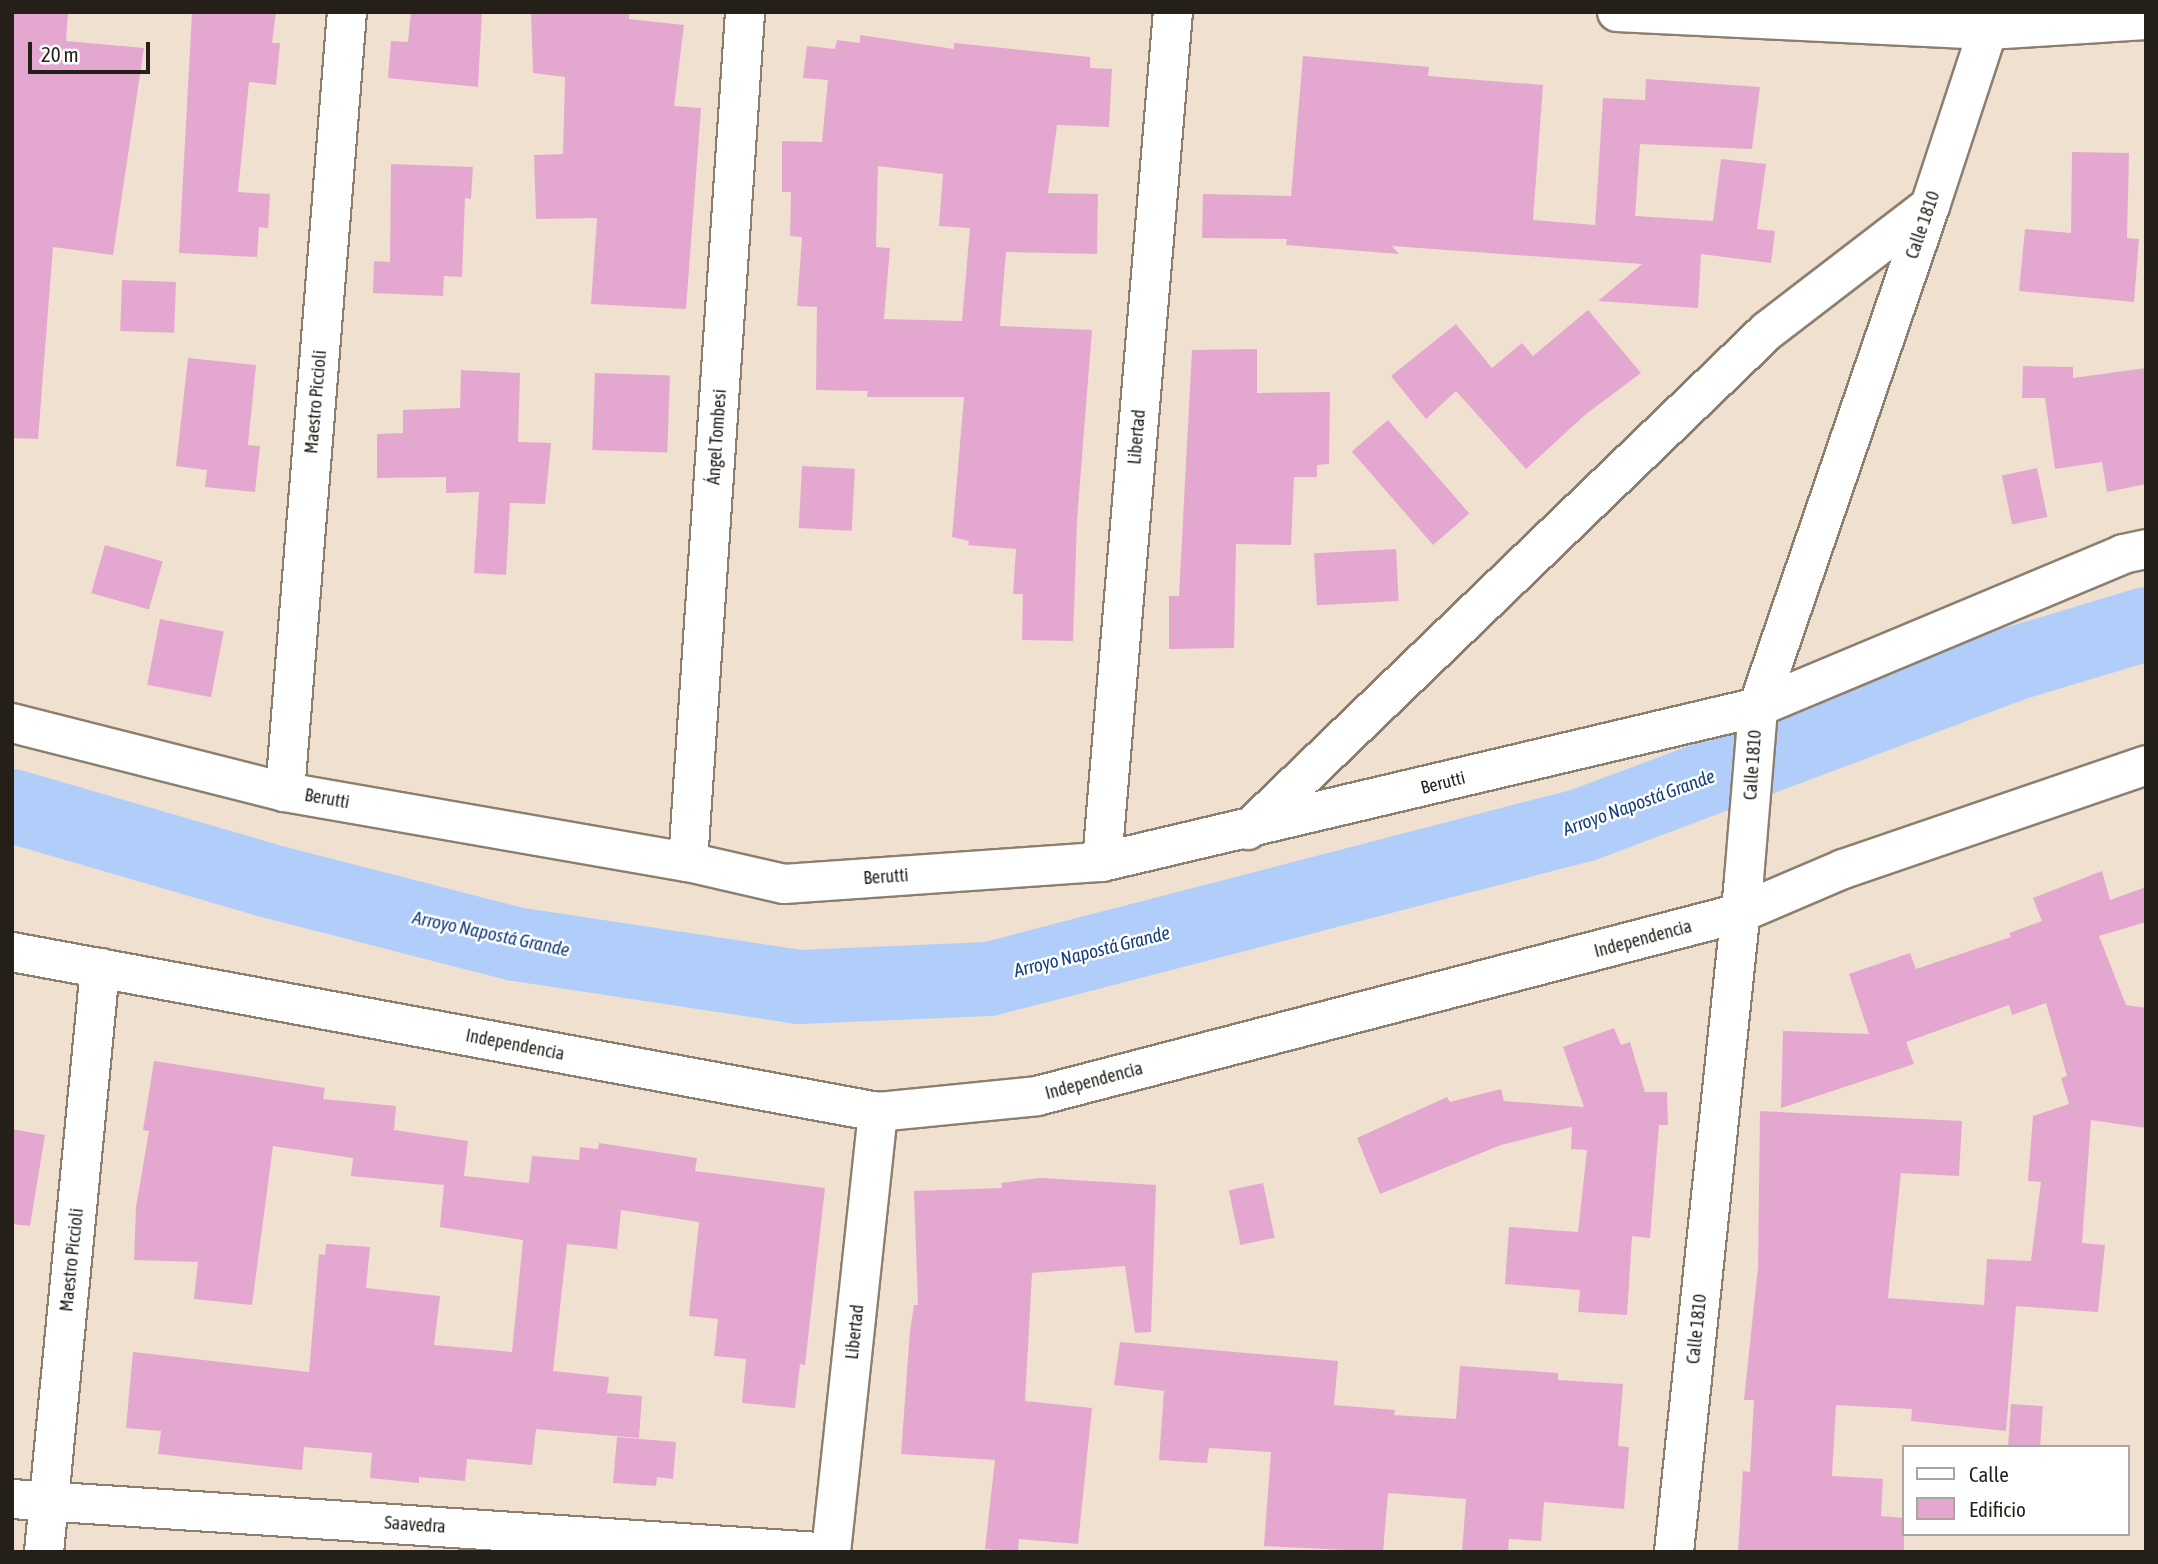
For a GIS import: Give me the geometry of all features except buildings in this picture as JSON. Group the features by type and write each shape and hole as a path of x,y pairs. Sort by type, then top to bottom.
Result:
{"street":[{"name":"Maestro Piccioli","path":"285,792 346,12"},
{"name":"Ángel Tombesi","path":"688,862 745,12"},
{"name":"Libertad","path":"1102,863 1173,12"},
{"path":"1617,12 1989,21 2146,20"},
{"name":"Calle 1810","path":"1674,1552 1742,896 1757,722 1930,206 1989,21"},
{"path":"1248,831 1766,331 1930,206"},
{"name":"Berutti","path":"12,723 285,792 688,862 784,884 1102,863 1757,722 2123,554 2146,549"},
{"name":"Independencia","path":"12,952 878,1112 1037,1096 1843,869 2146,765"},
{"name":"Maestro Piccioli","path":"44,1552 30,1500 100,968"},
{"name":"Libertad","path":"831,1552 878,1112"},
{"name":"Saavedra","path":"30,1500 819,1552"}],"waterway":[{"name":"Arroyo Napostá Grande","path":"12,806 266,880 515,944 800,987 989,979 1583,825 2013,664 2146,624"}]}
